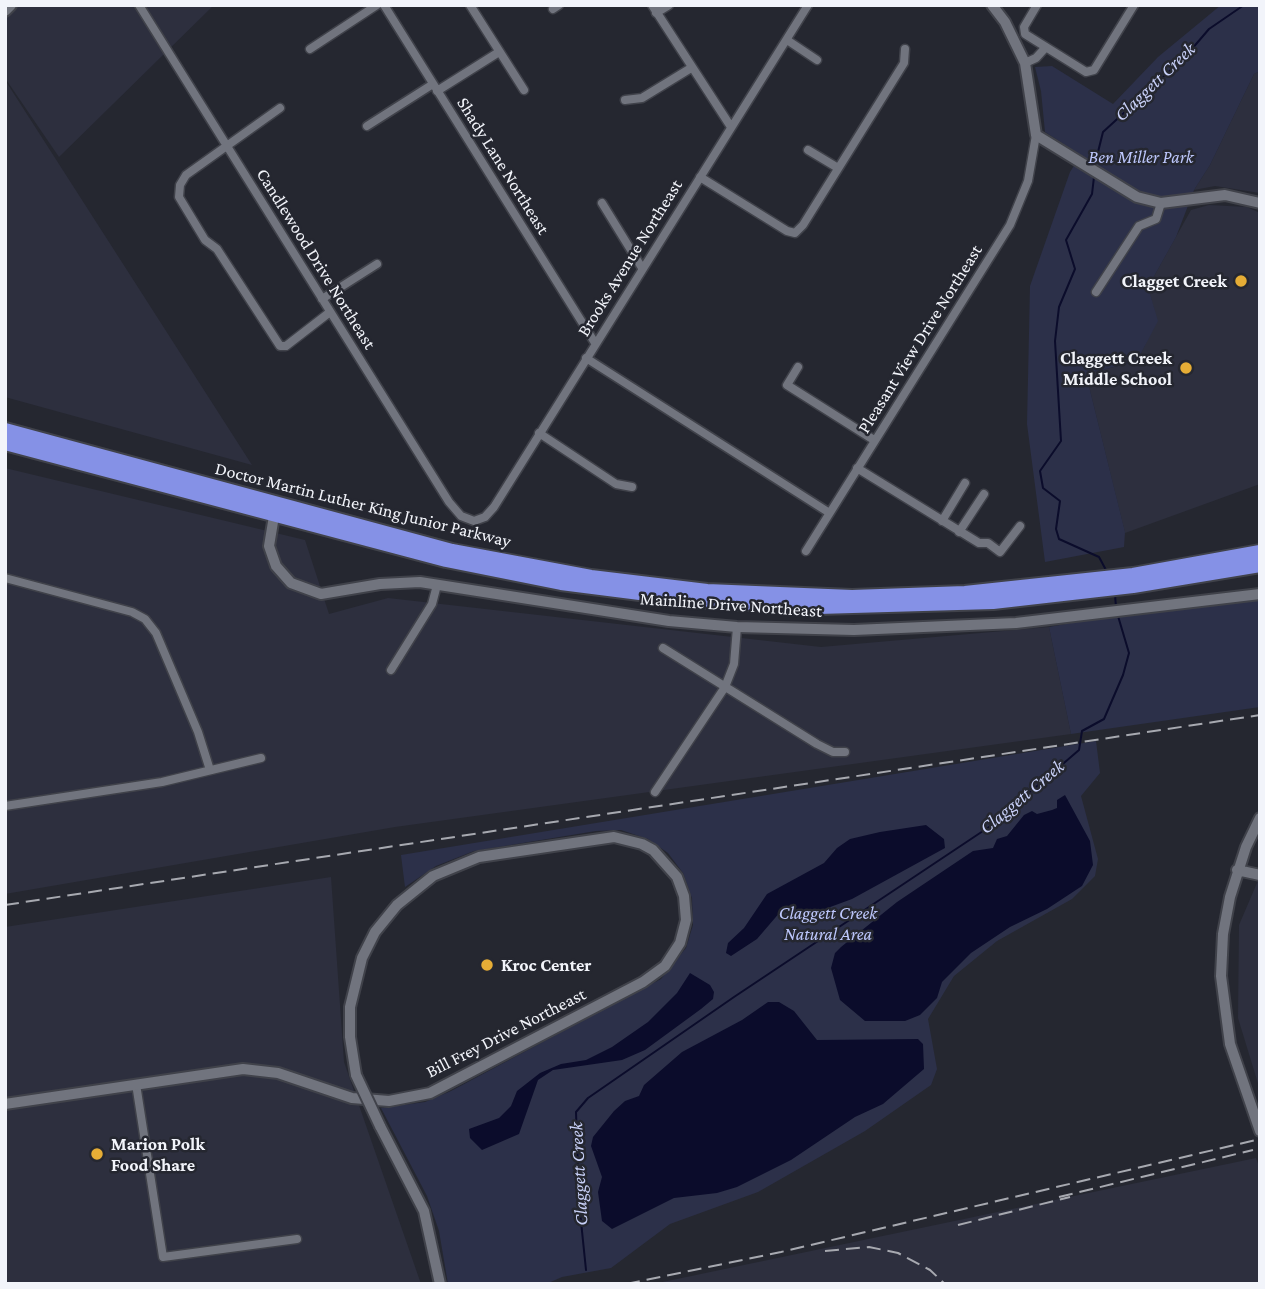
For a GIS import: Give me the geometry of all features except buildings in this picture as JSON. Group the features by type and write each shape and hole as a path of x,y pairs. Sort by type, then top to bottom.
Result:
{"highway":[{"name":"Doctor Martin Luther King Junior Parkway","path":"5,430 275,510"},
{"name":"Doctor Martin Luther King Junior Parkway","path":"5,443 275,510 500,561 591,577 707,590 890,596 965,593 1088,587 1260,565"},
{"name":"Doctor Martin Luther King Junior Parkway","path":"1133,581 1260,552"}],"street":[{"path":"5,11 11,5"},
{"name":"Candlewood Drive Northeast","path":"139,5 449,502 461,516 474,521"},
{"path":"310,49 377,5"},
{"name":"Shady Lane Northeast","path":"384,5 595,343"},
{"path":"470,5 524,90"},
{"path":"669,5 654,9 731,127"},
{"name":"Brooks Avenue Northeast","path":"474,521 492,510 808,5"},
{"path":"992,5 1005,22 1025,63 1036,135 1137,197 1161,203 1225,195 1260,203"},
{"path":"1037,5 1024,31 1090,72 1134,5"},
{"path":"787,40 817,60"},
{"path":"1025,63 1036,58 1046,47"},
{"path":"700,177 787,231 795,233 803,225 904,63 905,49"},
{"path":"367,126 499,52"},
{"path":"625,100 642,97 691,68"},
{"path":"280,108 186,175 180,185 180,199 199,230 217,249 280,346 286,346 330,312"},
{"name":"Pleasant View Drive Northeast","path":"806,551 1010,225 1028,181 1036,135"},
{"path":"808,150 838,168"},
{"path":"602,203 642,268"},
{"path":"1096,292 1139,226 1156,219 1161,203"},
{"path":"322,299 377,264"},
{"path":"586,358 828,512"},
{"path":"798,368 787,386 874,440"},
{"path":"539,433 616,484 632,487"},
{"path":"857,468 979,544 988,543 1002,552 1020,526"},
{"path":"942,521 965,483"},
{"path":"959,531 984,494"},
{"name":"Mainline Drive Northeast","path":"275,510 269,546 272,558 282,574 300,588 321,594 402,581 589,611 737,627 919,629 1137,610 1260,594"},
{"path":"5,578 132,612 145,619 156,633 210,770"},
{"path":"391,670 432,604 437,585"},
{"path":"655,792 725,687 734,664 737,627"},
{"path":"663,648 825,749 845,752"},
{"path":"5,806 162,782 261,758"},
{"path":"1260,818 1237,870 1223,934 1222,997 1230,1044 1260,1131"},
{"name":"Bill Frey Drive Northeast","path":"5,1104 243,1069 278,1073 358,1099 389,1101 422,1095 466,1076 643,982 665,965 680,943 686,909 677,877 653,850 642,844 614,837 479,857 460,863 427,880 387,917 362,958 350,1007 349,1037 356,1075 380,1126 424,1211 440,1282"},
{"path":"1237,870 1260,875"},
{"path":"136,1084 163,1257 297,1239"}],"shaded area":[{"path":"19,5 214,5 59,157 5,78 5,19"},
{"path":"1260,71 1260,193 1215,186 1194,190 1210,165 1254,74"},
{"path":"5,80 252,465 5,397"},
{"name":"Claggett Creek Middle School","path":"1209,205 1247,207 1260,213 1260,484 1125,533 1086,374 1137,361 1157,321 1148,287 1191,210"},
{"path":"5,468 305,540 329,614 388,598 821,647 1049,627 1071,734 395,827 5,894"},
{"path":"1065,795 1090,841 1093,865 1082,886 1047,909 1010,927 971,953 942,982 937,998 920,1015 905,1021 865,1021 840,1000 831,968 835,953 841,947 897,902 973,851 993,848 997,839 1007,836 1024,815 1032,811 1037,814 1057,808 1057,800"},
{"path":"926,825 944,839 945,848 852,899 803,917 781,911 757,939 731,956 726,953 728,943 744,928 767,894 824,863 837,848 850,839"},
{"path":"1260,876 1260,1090 1238,1018 1239,925"},
{"path":"331,877 344,1062 421,1284 5,1284 5,927"},
{"path":"690,973 710,985 714,992 713,999 701,1009 645,1050 622,1060 553,1070 538,1080 519,1134 482,1150 470,1138 469,1129 499,1118 511,1106 517,1091 540,1073 561,1064 586,1060 612,1047 648,1022 677,993"},
{"path":"768,1002 779,1002 794,1011 817,1040 918,1039 923,1044 924,1069 883,1104 855,1117 791,1160 737,1187 717,1193 674,1198 612,1229 602,1221 598,1192 602,1177 591,1146 593,1137 614,1111 625,1101 639,1096 644,1085 682,1052 742,1020"},
{"path":"1256,1158 1260,1169 1260,1284 653,1284"}],"green space":[{"name":"Ben Miller Park","path":"1221,5 1260,5 1260,71 1254,74 1210,165 1194,190 1176,237 1148,287 1158,321 1137,361 1086,374 1125,532 1124,547 1045,562 1027,424 1030,286 1070,172 1081,155 1045,132 1041,91 1035,67 1052,66 1113,104 1158,57"},
{"path":"1260,589 1260,707 1071,734 1049,627"},
{"name":"Claggett Creek Natural Area","path":"1096,741 1100,773 1081,796 1098,859 1095,876 1072,899 997,941 954,976 928,1019 937,1069 931,1085 865,1131 758,1192 670,1224 611,1268 562,1277 546,1284 448,1284 439,1231 427,1196 381,1108 425,1102 451,1091 661,979 686,948 693,925 692,898 683,873 668,853 648,839 621,830 596,831 474,851 436,866 405,887 401,855"}],"waterway":[{"name":"Claggett Creek","path":"1095,164 1103,132 1185,57 1209,29 1244,5"},
{"name":"Claggett Creek","path":"1094,177 1092,194 1066,240 1075,269 1059,307 1055,341 1061,441 1040,471 1043,488 1060,501 1056,529 1059,539 1099,557 1106,570"},
{"name":"Claggett Creek","path":"1115,595 1116,607"},
{"name":"Claggett Creek","path":"586,1270 579,1202 576,1112 588,1098 734,997 992,825 1079,750 1082,731 1104,719 1123,675 1129,653 1118,616"}],"railway":[{"path":"5,905 1260,715"},
{"path":"626,1284 781,1252 1260,1139"},
{"path":"1059,1197 1253,1150"},
{"path":"958,1225 1070,1197"},
{"path":"825,1251 869,1247 898,1253 930,1270 945,1284"}],"place":[{"name":"Clagget Creek","path":"1241,281"},
{"name":"Claggett Creek Middle School","path":"1186,368"},
{"name":"Kroc Center","path":"487,965"},
{"name":"Marion Polk Food Share","path":"97,1154"}]}
